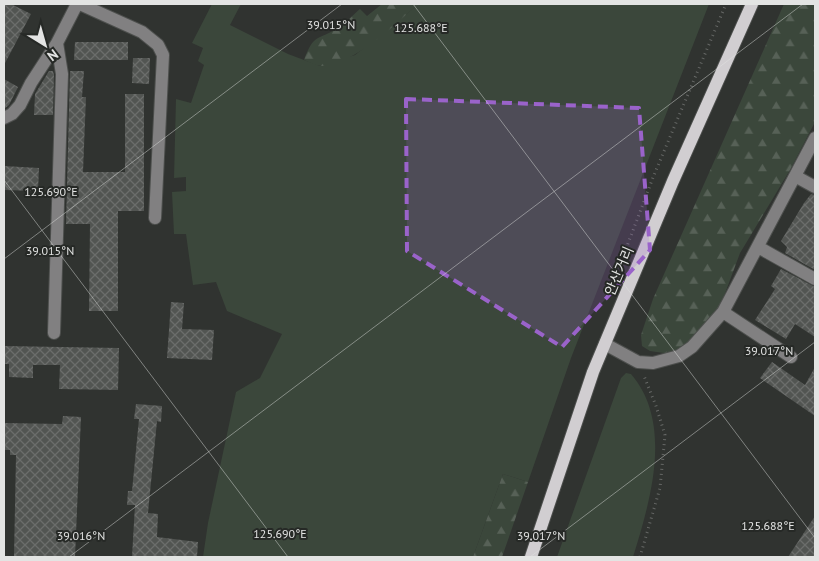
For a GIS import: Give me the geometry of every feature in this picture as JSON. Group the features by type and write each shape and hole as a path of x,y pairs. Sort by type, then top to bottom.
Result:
{"main road":[{"name":"안산거리","path":"531,557 605,344 674,180 752,4"}],"lane":[{"path":"4,118 12,114 20,105 31,83 79,4 142,32 158,45 164,55 155,218"},
{"path":"54,333 62,74 57,43"},
{"path":"605,344 638,362 653,363 679,356 692,347 723,312 815,138"},
{"path":"795,176 815,188"},
{"path":"758,247 815,279"},
{"path":"723,312 791,357"}],"path":[{"path":"638,362 656,406 665,435 660,488 640,557"}],"highlighted area":[{"path":"406,99 639,108 650,250 562,347 407,251"}],"green space":[{"path":"212,4 241,4 230,25 288,54 320,66 355,55 418,4 709,4 571,358 528,482 503,474 473,557 203,557 208,523 236,392 260,378 282,334 227,311 216,282 193,285 186,234 174,234 172,192 186,191 186,177 174,178 176,99 191,103 204,65 198,61 203,48 192,43"},
{"path":"382,4 418,4 373,42 347,58 334,64 322,66 304,60 314,41 341,26 360,9 367,16"},
{"path":"784,4 815,4 815,122 790,170 740,253 720,307 692,341 671,354 650,351 642,346 641,335 653,299"},
{"path":"626,373 631,374 644,394 652,416 655,439 651,488 633,557 557,557 621,378"},
{"path":"503,474 528,482 502,557 473,557"}],"building":[{"path":"4,4 11,4 31,14 4,65"},
{"path":"75,42 128,42 128,60 74,60"},
{"path":"133,58 150,58 149,84 132,83"},
{"path":"49,71 53,71 54,75 53,115 34,115 35,94"},
{"path":"70,71 84,71 82,97 86,97 83,172 125,172 125,94 144,94 144,211 118,211 118,311 89,311 90,224 66,224"},
{"path":"4,79 18,87 9,105 4,109"},
{"path":"4,166 39,168 38,191 4,190"},
{"path":"811,194 815,195 815,270 785,253 787,247 781,241"},
{"path":"781,269 815,287 815,337 795,324 786,339 755,320 775,289 771,286"},
{"path":"171,302 184,303 182,329 214,330 212,360 167,358"},
{"path":"4,346 119,348 118,390 59,389 60,365 33,365 33,378 9,377 9,364 4,364"},
{"path":"772,362 805,385 815,367 815,416 760,378"},
{"path":"136,404 162,406 161,422 157,421 148,513 158,514 157,537 198,542 197,557 132,557 135,505 127,505 128,491 132,491 139,419 134,419"},
{"path":"63,416 81,417 75,557 14,557 16,455 10,455 10,450 4,450 4,423 62,424"},
{"path":"815,516 815,557 788,557"}]}
